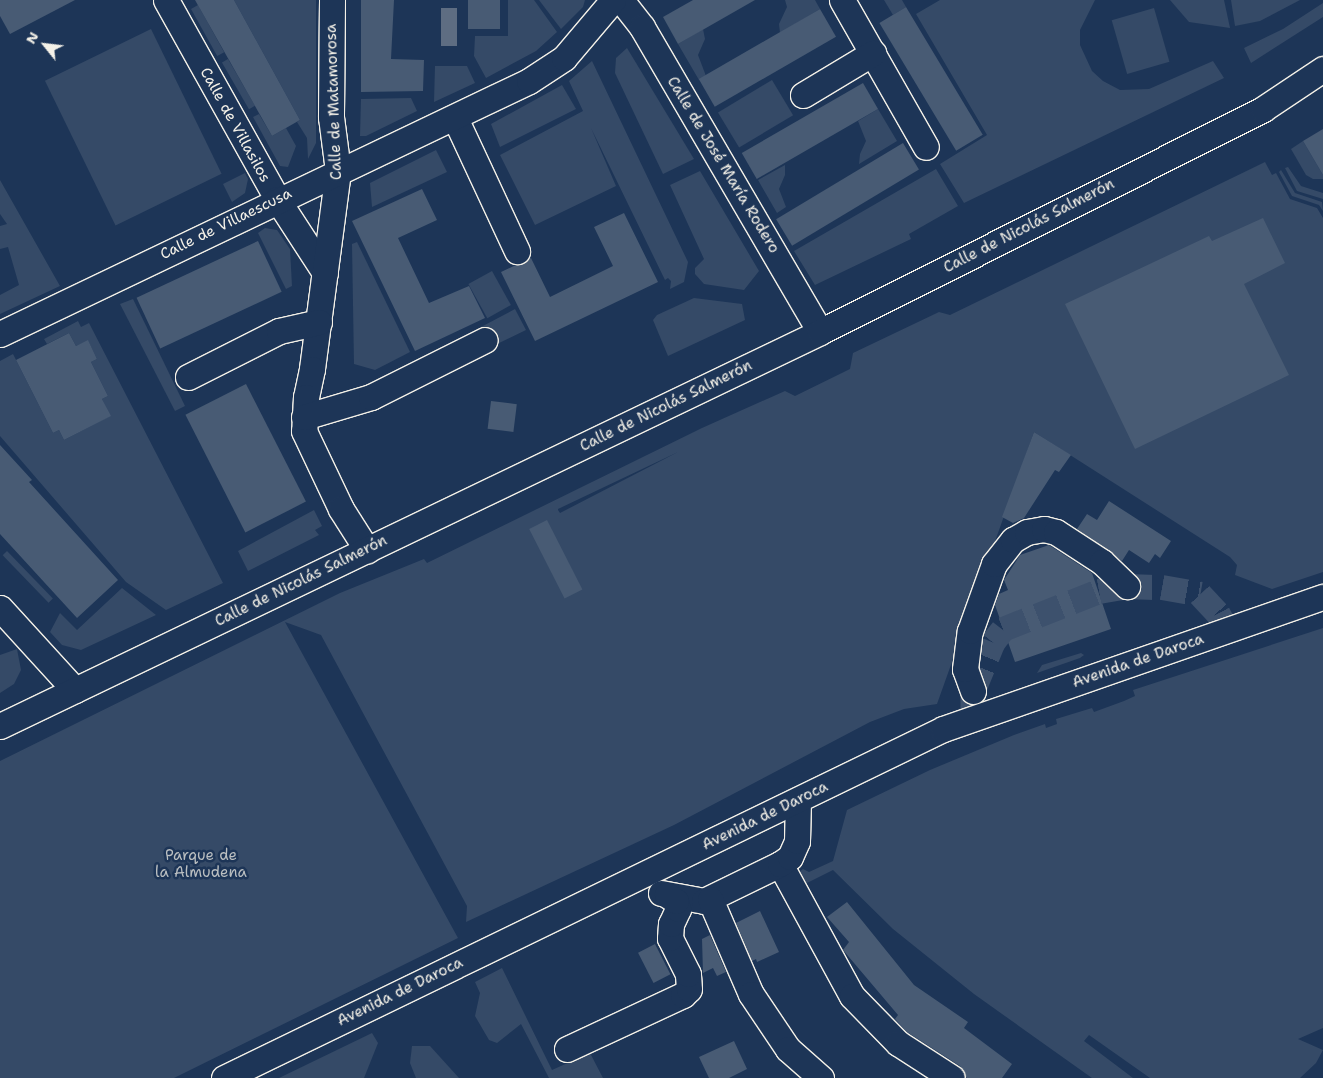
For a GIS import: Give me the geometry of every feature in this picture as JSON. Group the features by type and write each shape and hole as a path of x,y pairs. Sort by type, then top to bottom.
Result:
{"street":[{"name":"Calle de Villasilos","path":"166,0 277,199 325,273"},
{"name":"Calle de Matamorosa","path":"332,0 331,117 338,171 304,417 308,444 341,509 367,550"},
{"name":"Calle de Villaescusa","path":"0,334 277,199 455,118 529,81 564,58 613,0"},
{"name":"Calle de José María Rodero","path":"621,0 642,27 820,332"},
{"path":"842,0 926,147"},
{"path":"803,95 873,53"},
{"name":"Calle de Nicolás Salmerón","path":"0,726 820,332 1263,109 1323,69"},
{"path":"455,118 517,251"},
{"path":"188,377 279,331 318,322"},
{"path":"304,417 362,401 485,340"},
{"path":"973,691 965,669 970,631 994,564 1013,540 1027,532 1044,529 1056,532 1102,562 1127,586"},
{"name":"Avenida de Daroca","path":"224,1078 973,716 1323,597"},
{"path":"0,608 74,690"},
{"path":"627,883 694,901 710,899 780,864 790,857 797,842 798,800"},
{"path":"780,864 852,996 898,1043 952,1078"},
{"path":"567,1049 683,995 689,989 688,974 670,938 671,924 678,909 676,901 667,895"},
{"path":"710,899 755,1000 788,1049 821,1078"}],"green space":[{"path":"234,0 316,0 316,143 308,159 307,138 297,122 300,120"},
{"path":"508,0 534,0 557,32 536,51 486,78 474,56 475,36 508,36"},
{"path":"539,0 585,0 583,7 561,29"},
{"path":"785,0 815,0 820,9 780,33 779,24 787,7"},
{"path":"884,0 902,0 906,7 893,15"},
{"path":"940,0 1095,0 1080,30 1080,45 1092,71 1103,81 1120,90 1149,89 1213,61 1224,78 964,203 940,164 987,135 916,14"},
{"path":"1170,0 1224,0 1230,28 1189,22"},
{"path":"1231,0 1300,0 1260,21 1235,26"},
{"path":"1323,3 1323,17 1251,63 1244,48 1283,29"},
{"path":"198,5 224,52 217,56 191,9"},
{"path":"1154,8 1169,62 1127,74 1112,20"},
{"path":"151,29 222,174 116,225 45,81"},
{"path":"703,29 705,39 698,55 706,76 699,80 678,44"},
{"path":"627,48 694,159 663,174 615,73 616,58"},
{"path":"228,59 255,106 249,109 222,62"},
{"path":"592,61 688,262 684,282 670,289 671,281 668,278 665,280 591,128 616,186 535,225 500,155 583,111 569,81"},
{"path":"435,66 467,66 475,83 434,102"},
{"path":"772,80 793,115 739,148 718,112"},
{"path":"562,85 576,109 500,147 491,124"},
{"path":"411,98 417,111 366,136 360,136 361,99"},
{"path":"878,109 897,141 859,164 860,154 866,141 858,121"},
{"path":"259,114 272,136 286,128 296,146 288,167 280,166 253,117"},
{"path":"1303,141 1323,175 1323,179 1313,179 1306,175 1291,149"},
{"path":"436,150 447,172 372,207 370,183"},
{"name":"Parque de la Almudena","path":"1265,162 1272,175 1276,173 1290,199 1317,208 1323,218 1323,572 1272,589 1235,575 1237,565 1230,557 1034,432 937,704 904,709 870,722 674,825 466,922 467,906 321,635 285,622 458,938 174,1078 0,1078 0,761 340,593 424,559 427,563 702,428 785,391 795,396 850,369 853,353 939,312 950,315","holes":["678,452 560,513 558,509"]},
{"path":"785,165 785,175 779,189 786,207 777,213 758,180"},
{"path":"1288,167 1301,186 1323,193 1323,199 1297,191 1285,168"},
{"path":"936,169 958,206 909,234 911,239 815,285 794,251"},
{"path":"1281,170 1295,193 1322,202 1323,211 1319,205 1292,196 1279,172"},
{"path":"700,171 759,271 744,290 704,284 695,274 695,268 704,259 670,185"},
{"path":"245,173 248,179 245,193 232,202 223,184"},
{"path":"0,180 60,286 0,314 0,295 19,285 8,247 0,249 0,226 7,224 0,214"},
{"path":"265,228 277,230 290,249 292,286 286,289 258,233"},
{"path":"357,242 410,352 375,370 354,364 352,244"},
{"path":"492,271 511,305 487,318 468,284"},
{"path":"694,298 742,304 745,320 668,356 653,320 657,315"},
{"path":"133,299 185,406 175,411 120,304"},
{"path":"515,309 526,330 497,344 489,329 481,327"},
{"path":"78,321 81,327 89,323 223,583 166,610 126,582 0,436 0,361 13,354 53,433 59,430 64,440 110,416 102,399 108,396 91,362 97,359 88,341 76,346 69,333 47,344 44,339"},
{"path":"314,510 322,526 315,530 319,535 248,571 238,551"},
{"path":"7,551 53,598 49,603 3,555"},
{"path":"122,588 156,615 81,650 62,645 50,632 60,613 77,630"},
{"path":"1323,628 1323,1028 1298,1039 1323,1050 1316,1063 1300,1078 1150,1078 1089,1035 1084,1041 1133,1078 1092,1078 974,994 893,929 833,870 805,884 799,872 803,869 809,872 833,861 847,810 930,770 1014,735 1045,724 1046,728 1057,724 1056,719 1092,708 1094,712 1124,701 1135,696 1133,690"},
{"path":"17,649 21,670 14,684 0,693 0,655"},
{"path":"1081,653 1084,655 1080,658 1037,673 1042,665"},
{"path":"502,968 552,1070 590,1053 603,1078 549,1078 521,1024 497,1043 489,1040 475,1016 480,993 475,982"},
{"path":"372,1033 378,1043 364,1078 279,1078"},
{"path":"412,1046 430,1046 459,1078 416,1078 410,1063"}],"shaded area":[{"path":"441,8 457,8 457,46 441,46"}],"building":[{"path":"0,0 75,0 10,34 0,16"},
{"path":"195,0 234,0 300,120 272,136"},
{"path":"361,0 394,0 391,59 424,60 423,91 361,92"},
{"path":"468,0 500,0 500,29 468,29"},
{"path":"693,0 755,0 678,44 663,17"},
{"path":"906,7 983,135 956,151 879,23"},
{"path":"820,9 836,37 715,107 699,79"},
{"path":"863,83 878,109 757,179 742,153"},
{"path":"1323,129 1323,175 1303,141"},
{"path":"903,143 919,170 792,246 776,219"},
{"path":"422,189 437,220 398,238 429,303 469,286 485,318 415,351 352,221"},
{"path":"624,213 658,282 535,341 501,272 531,258 550,297 613,266 594,227"},
{"path":"1263,218 1285,263 1244,284 1289,375 1135,449 1065,304 1209,236 1212,241"},
{"path":"258,241 282,292 160,348 137,298"},
{"path":"69,333 76,346 88,340 97,359 91,362 108,396 102,399 111,416 64,440 59,430 53,433 16,360"},
{"path":"246,384 306,502 245,532 185,415"},
{"path":"491,401 517,404 513,432 488,429"},
{"path":"1034,432 1071,455 1059,472 1055,470 1024,518 1013,523 1002,517"},
{"path":"0,445 32,480 29,482 118,580 77,618 0,534"},
{"path":"1109,501 1171,541 1160,558 1155,554 1149,563 1129,550 1122,561 1077,529 1087,514 1097,520"},
{"path":"547,520 582,589 565,599 529,529"},
{"path":"1049,545 1092,573 1111,629 1015,662 995,605 999,594 1008,590 1004,580 1020,555"},
{"path":"847,902 914,985 968,1022 964,1028 1012,1064 1002,1078 967,1078 960,1066 907,1032 895,1019 898,1015 843,950 849,942 827,917"},
{"path":"760,911 779,952 757,962 756,959 752,961 736,923"},
{"path":"710,935 726,972 717,976 713,968 703,973 702,939"},
{"path":"655,944 670,974 654,983 638,953"},
{"path":"734,1041 747,1069 729,1078 709,1078 699,1057"}],"tunnel":[{"path":"973,716 973,691 993,642 1003,629 1099,591 1127,586 1162,587 1200,594 1218,613 1227,630"}]}
